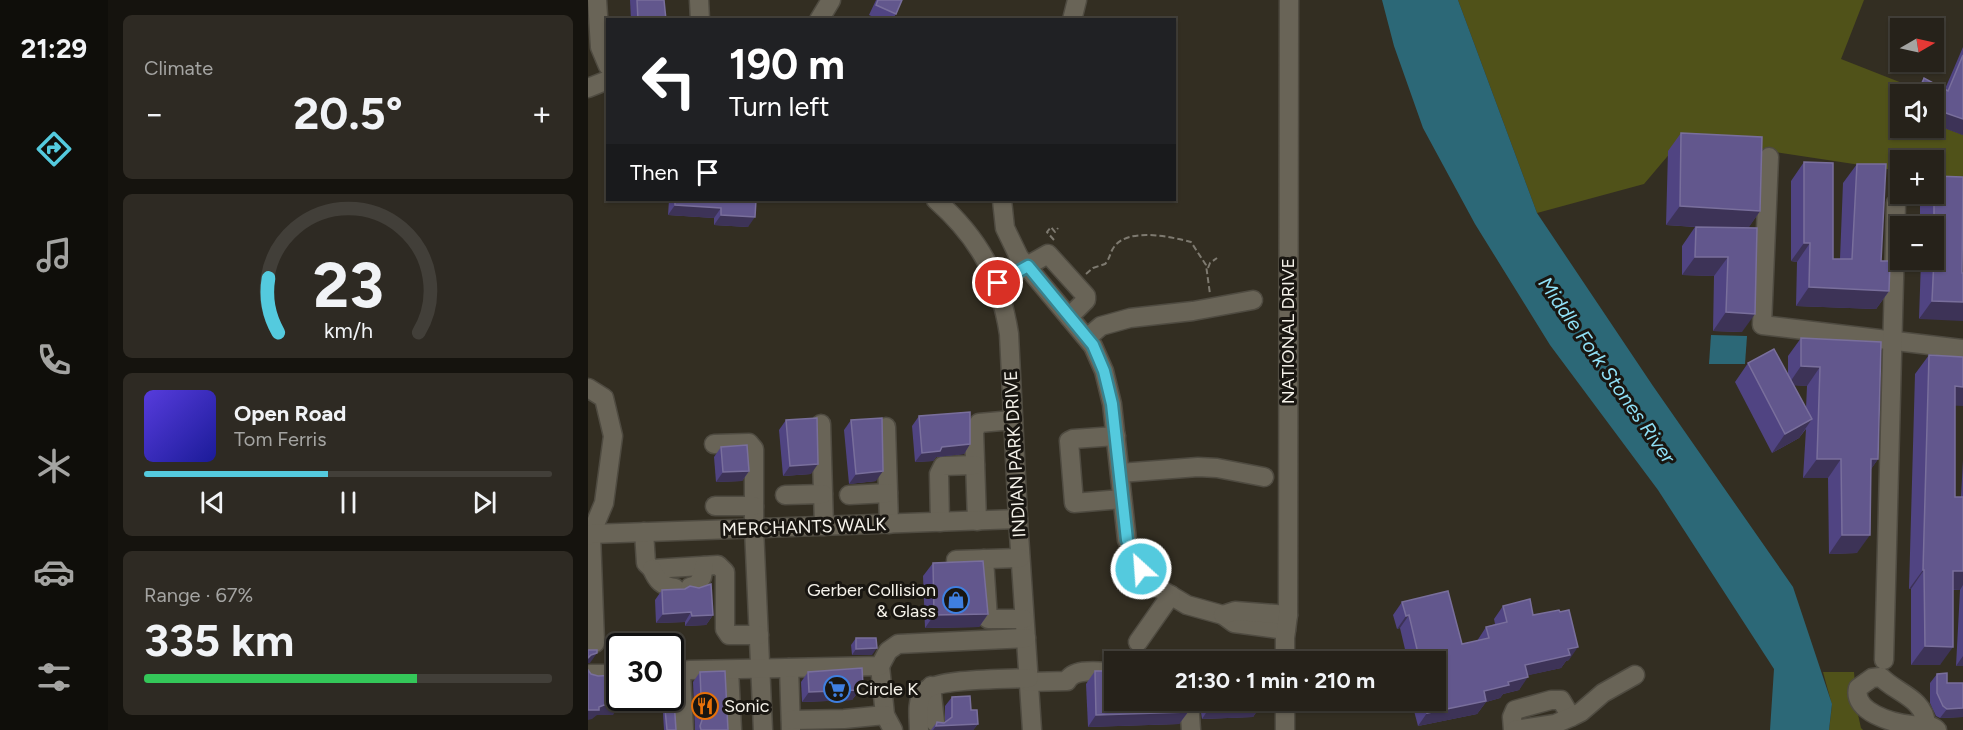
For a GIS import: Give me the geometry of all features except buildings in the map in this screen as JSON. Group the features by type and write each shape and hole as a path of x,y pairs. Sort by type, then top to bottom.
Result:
{"street":[{"path":"597,0 600,47 606,61"},
{"path":"699,0 700,18"},
{"path":"820,18 831,0"},
{"path":"1072,18 1077,0"},
{"name":"NATIONAL DRIVE","path":"1286,651 1289,0"},
{"path":"588,88 606,81"},
{"path":"1769,157 1762,325 1963,349"},
{"name":"INDIAN PARK DRIVE","path":"937,201 949,211 980,249 998,283 1005,309 1009,334 1020,558 1032,730"},
{"path":"1002,201 1005,228 1019,257 1093,345 1104,371 1112,404 1127,540 1141,569 1155,586 1187,605 1223,615 1235,611 1287,622"},
{"path":"1884,660 1896,204"},
{"path":"998,283 1048,254 1086,296 1086,300 1069,316"},
{"path":"1087,338 1101,326 1130,318 1253,300"},
{"path":"588,388 604,398 613,436 604,503 589,535 595,643 588,644"},
{"path":"977,521 974,431 979,423 1013,420"},
{"path":"821,424 824,526"},
{"path":"886,427 889,524"},
{"path":"1116,436 1069,441 1074,502 1122,499"},
{"path":"714,444 749,443 754,449 754,528 763,730"},
{"path":"940,522 939,474 943,466 975,465"},
{"path":"1120,473 1198,467 1217,468 1264,477"},
{"path":"849,495 888,493"},
{"path":"786,495 823,494"},
{"path":"715,506 754,506"},
{"name":"MERCHANTS WALK","path":"589,535 1018,519"},
{"path":"644,532 645,563 664,587 697,585 702,577 704,566"},
{"path":"956,560 1020,558"},
{"path":"984,559 988,619 1024,620"},
{"path":"652,569 718,565 725,572 725,629 729,635 759,635"},
{"path":"1138,642 1171,595"},
{"path":"789,668 791,725 866,724 880,666 888,651 898,644 1026,638"},
{"path":"684,730 681,675 684,671 880,666"},
{"path":"729,670 732,730"},
{"path":"927,726 919,705 922,694 931,686 945,683 1067,681 1076,673 1104,672"},
{"path":"590,674 606,674"},
{"path":"1514,730 1555,724 1571,717 1581,712 1603,693 1635,675"},
{"path":"1872,678 1881,678 1891,687 1909,696 1920,708 1931,727 1908,725 1879,716 1865,708 1857,694 1858,688 1872,678"},
{"path":"1879,716 1900,691"},
{"path":"1190,711 1191,730"},
{"path":"1285,711 1285,730"}],"path":[{"path":"1048,254 1046,246 1055,239 1047,232 1051,227 1054,232 1058,228"},
{"path":"1086,274 1093,268 1105,264 1115,246 1124,239 1155,234 1191,242 1206,265 1211,307"},
{"path":"1207,271 1210,263 1217,258"}],"shaded area":[{"path":"1458,0 1864,0 1841,59 1905,84 1890,84 1890,138 1944,138 1944,128 1963,135 1963,181 1944,178 1944,150 1890,150 1890,169 1683,138 1644,184 1537,213"},
{"path":"1823,672 1854,672 1857,710 1863,730 1829,730 1832,705"}],"water":[{"name":"Middle Fork Stones River","path":"1382,0 1458,0 1537,213 1653,386 1793,587 1832,704 1829,730 1770,730 1774,669 1658,490 1550,345 1475,224 1423,128 1394,46"},
{"path":"1711,335 1747,336 1745,364 1709,364"}],"place":[{"name":"Gerber Collision & Glass","path":"956,600"},
{"name":"Circle K","path":"837,689"},
{"name":"Sonic","path":"705,706"}],"route":[{"path":"998,283 1028,266 1093,345 1104,371 1112,404 1127,540 1141,569"}]}
